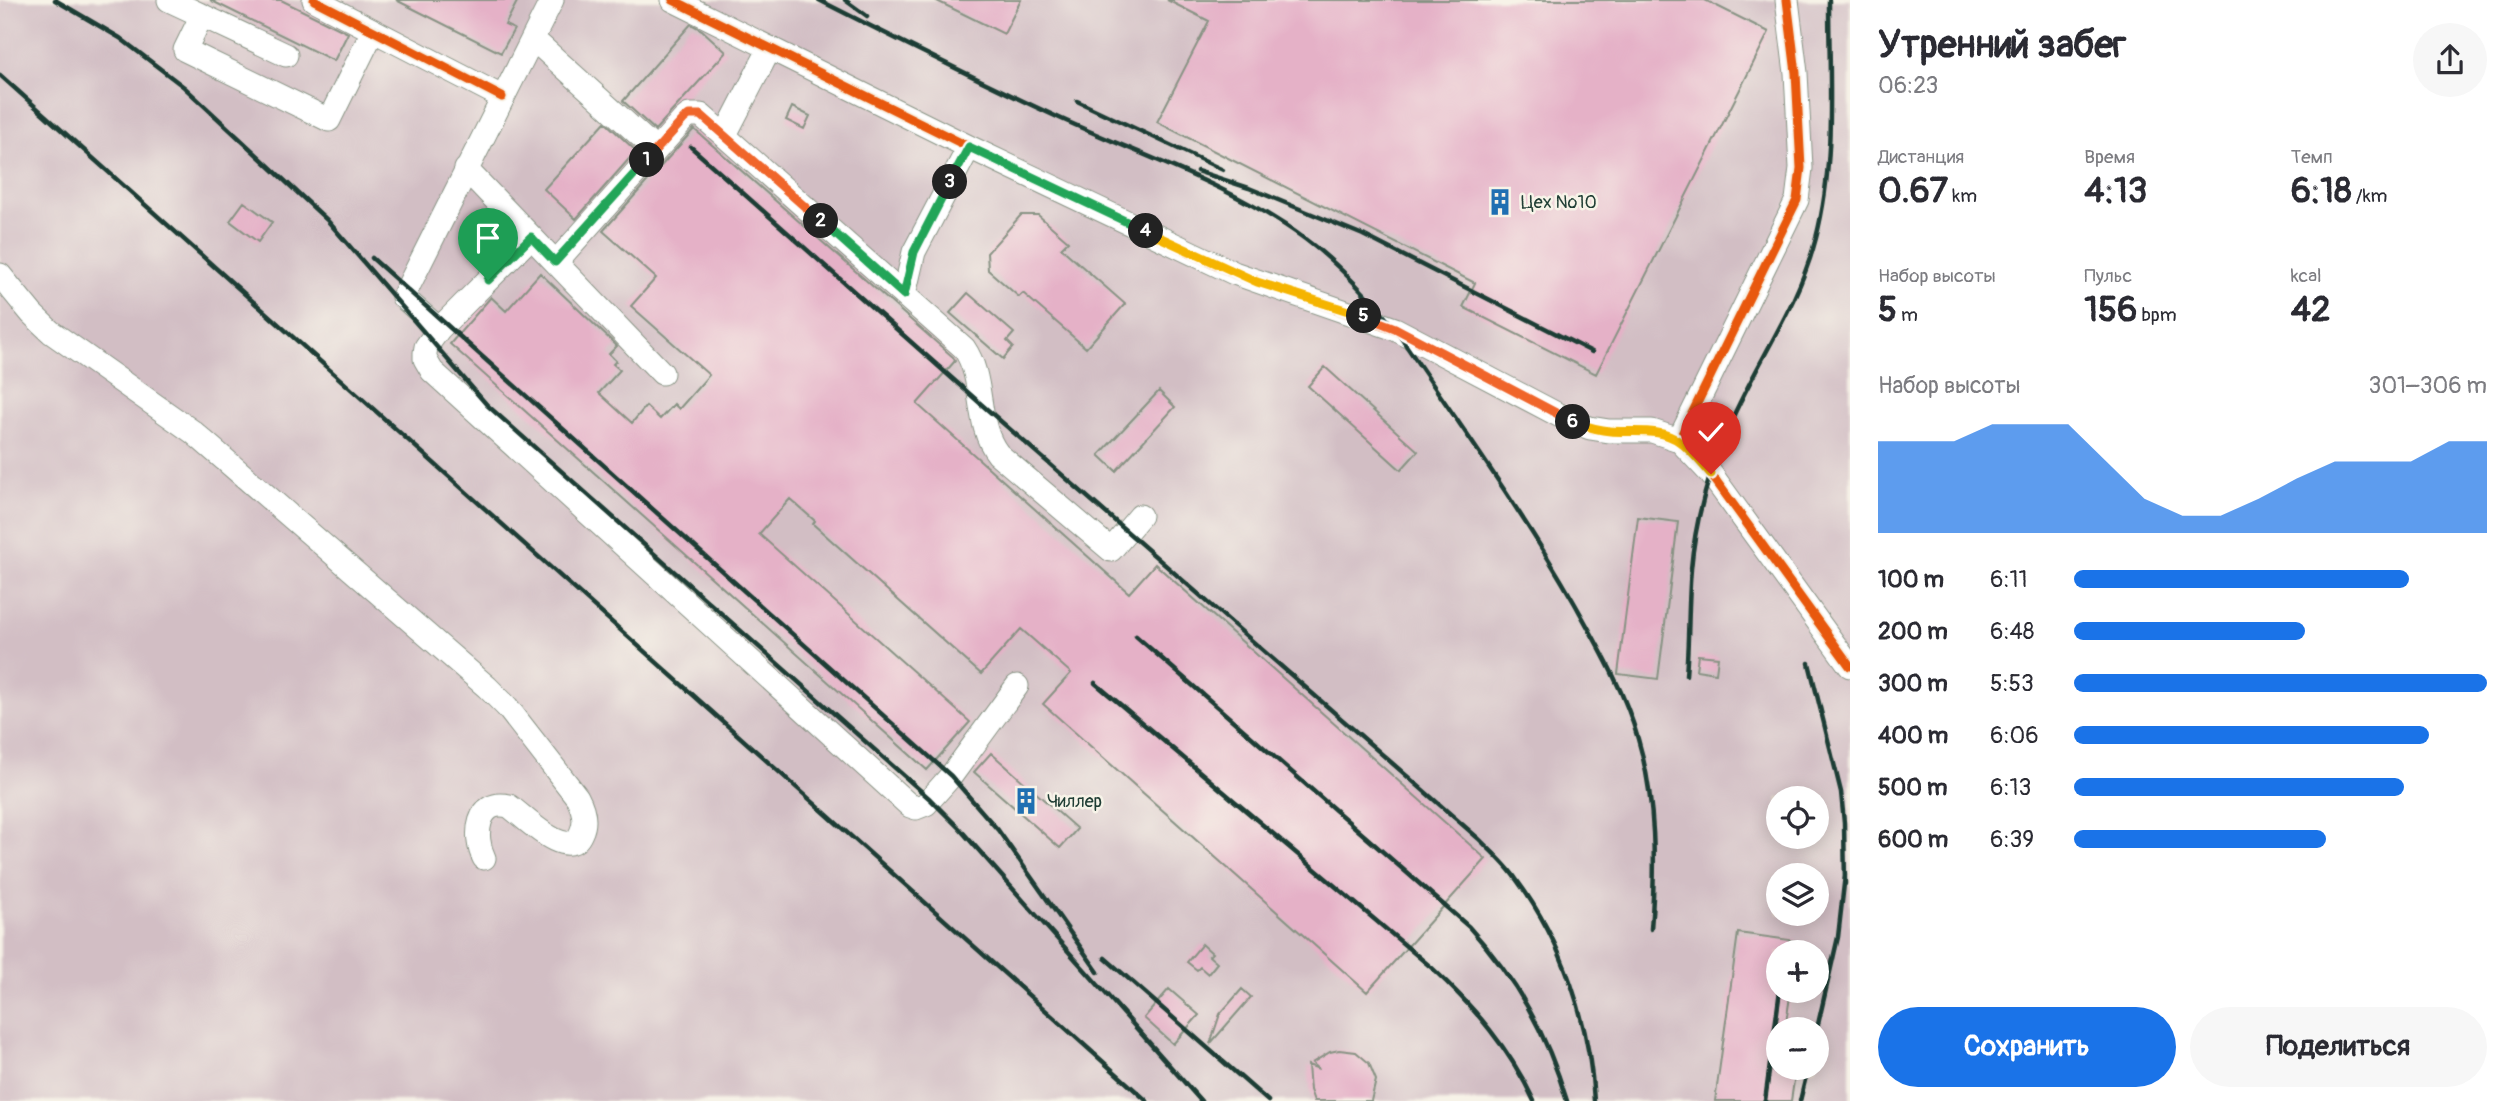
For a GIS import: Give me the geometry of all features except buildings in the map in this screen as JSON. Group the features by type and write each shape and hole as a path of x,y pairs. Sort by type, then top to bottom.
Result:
{"street":[{"path":"169,0 286,55"},
{"path":"314,0 502,97"},
{"path":"439,329 403,297 552,0"},
{"path":"673,0 969,147 1234,273 1395,328 1570,421 1609,431 1651,431 1679,440 1711,474 1850,666"},
{"path":"1679,440 1797,200 1801,168 1796,73 1787,0"},
{"path":"202,15 185,50 329,120 373,30"},
{"path":"533,39 656,150"},
{"path":"725,135 770,48"},
{"path":"555,262 684,119 695,114 706,118 968,355 975,371 987,436 998,454 1111,550 1140,516"},
{"path":"904,295 914,252 969,147"},
{"path":"466,169 662,373"},
{"path":"531,237 439,329 426,347 425,359 432,371 910,806 916,808 926,804 944,784 1017,686"},
{"path":"0,275 32,314 51,332 193,432 507,707 577,797 584,811 583,823 576,841 556,842 509,806 500,804 490,807 478,826 478,846 484,858"}],"shaded area":[{"path":"0,0 1850,0 1850,1101 0,1101"}],"railway":[{"path":"55,0 120,38 184,87 327,220 487,405 930,799 959,828 1201,1101"},
{"path":"819,0 1023,101 1247,202 1318,249 1374,305 1395,329 1533,534 1575,604 1619,687 1633,721 1648,786 1654,857 1651,929"},
{"path":"845,0 867,16"},
{"path":"1686,675 1693,552 1707,484 1736,410 1798,289 1816,238 1829,150 1829,0"},
{"path":"0,75 1147,1101"},
{"path":"1077,101 1223,170"},
{"path":"691,147 1479,839 1503,863 1533,903 1571,984 1587,1042 1594,1101"},
{"path":"1197,171 1249,188 1363,235 1592,352"},
{"path":"372,258 951,776 998,830 1098,972"},
{"path":"1136,636 1469,927 1502,967 1528,1008 1550,1052 1567,1101"},
{"path":"1809,663 1841,792 1845,884"},
{"path":"1095,683 1432,968 1490,1030 1514,1064 1534,1101"},
{"path":"1820,1017 1838,937 1845,875"},
{"path":"1105,958 1268,1101"},
{"path":"1765,1101 1778,1003"},
{"path":"1800,1101 1805,1080"}],"cycle path":[{"path":"314,0 502,97"},
{"path":"673,0 969,147 1234,273 1395,329 1570,421 1609,431 1652,431 1679,440 1711,474 1850,666"},
{"path":"1679,440 1797,200 1801,168 1796,73 1787,0"}],"place":[{"name":"Цех №10","path":"1500,202"},
{"name":"Чиллер","path":"1026,801"}],"route":[{"path":"488,280 531,237 555,262 684,119 695,114 706,118 904,295 914,252 921,236 969,147 1234,273 1395,328 1570,421 1609,431 1651,431 1679,440 1711,474"}]}
